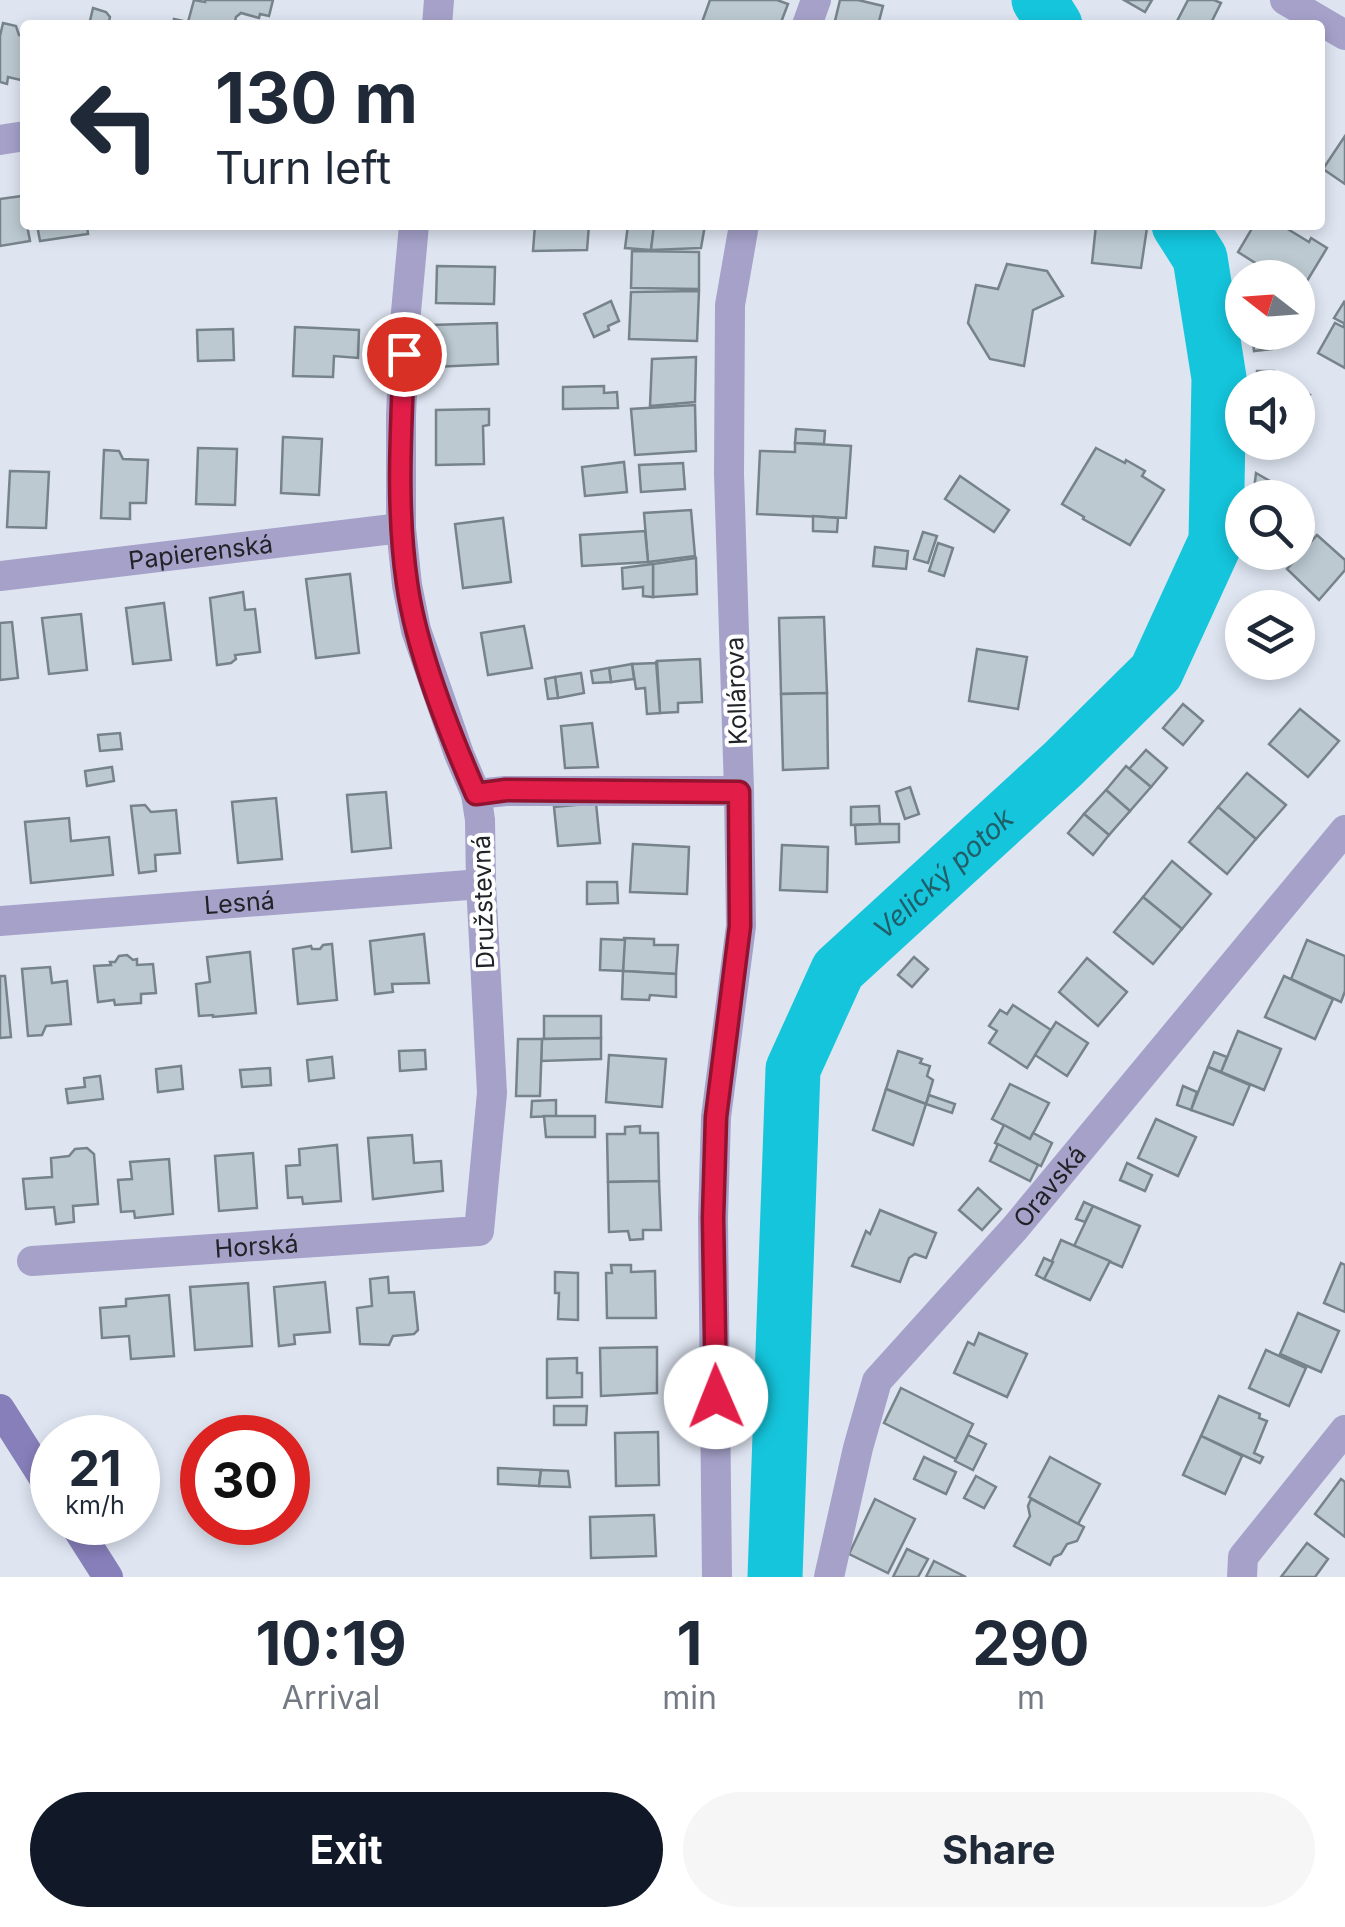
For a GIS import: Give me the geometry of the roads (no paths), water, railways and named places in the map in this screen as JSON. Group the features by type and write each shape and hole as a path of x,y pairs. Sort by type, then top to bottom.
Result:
{"main road":[{"path":"0,1408 30,1456"},
{"path":"87,1545 108,1577"}],"street":[{"path":"1285,0 1319,20"},
{"name":"Družstevná","path":"414,230 404,342 401,528 416,630 476,794 480,820 492,1092 478,1232"},
{"name":"Kollárova","path":"717,1577 713,1218 716,1117 740,926 729,474 730,304 743,230"},
{"name":"Papierenská","path":"0,576 401,528"},
{"path":"476,794 506,790 739,792"},
{"name":"Oravská","path":"829,1577 877,1382 1015,1228 1345,830"},
{"name":"Lesná","path":"0,922 481,884"},
{"name":"Horská","path":"32,1261 478,1232"},
{"path":"1242,1577 1243,1557 1342,1440"}],"waterway":[{"name":"Velický potok","path":"1039,0 1052,20"},
{"name":"Velický potok","path":"775,1577 793,1069 838,970 1063,764 1156,672 1216,541 1219,378 1200,258 1182,230"}]}
